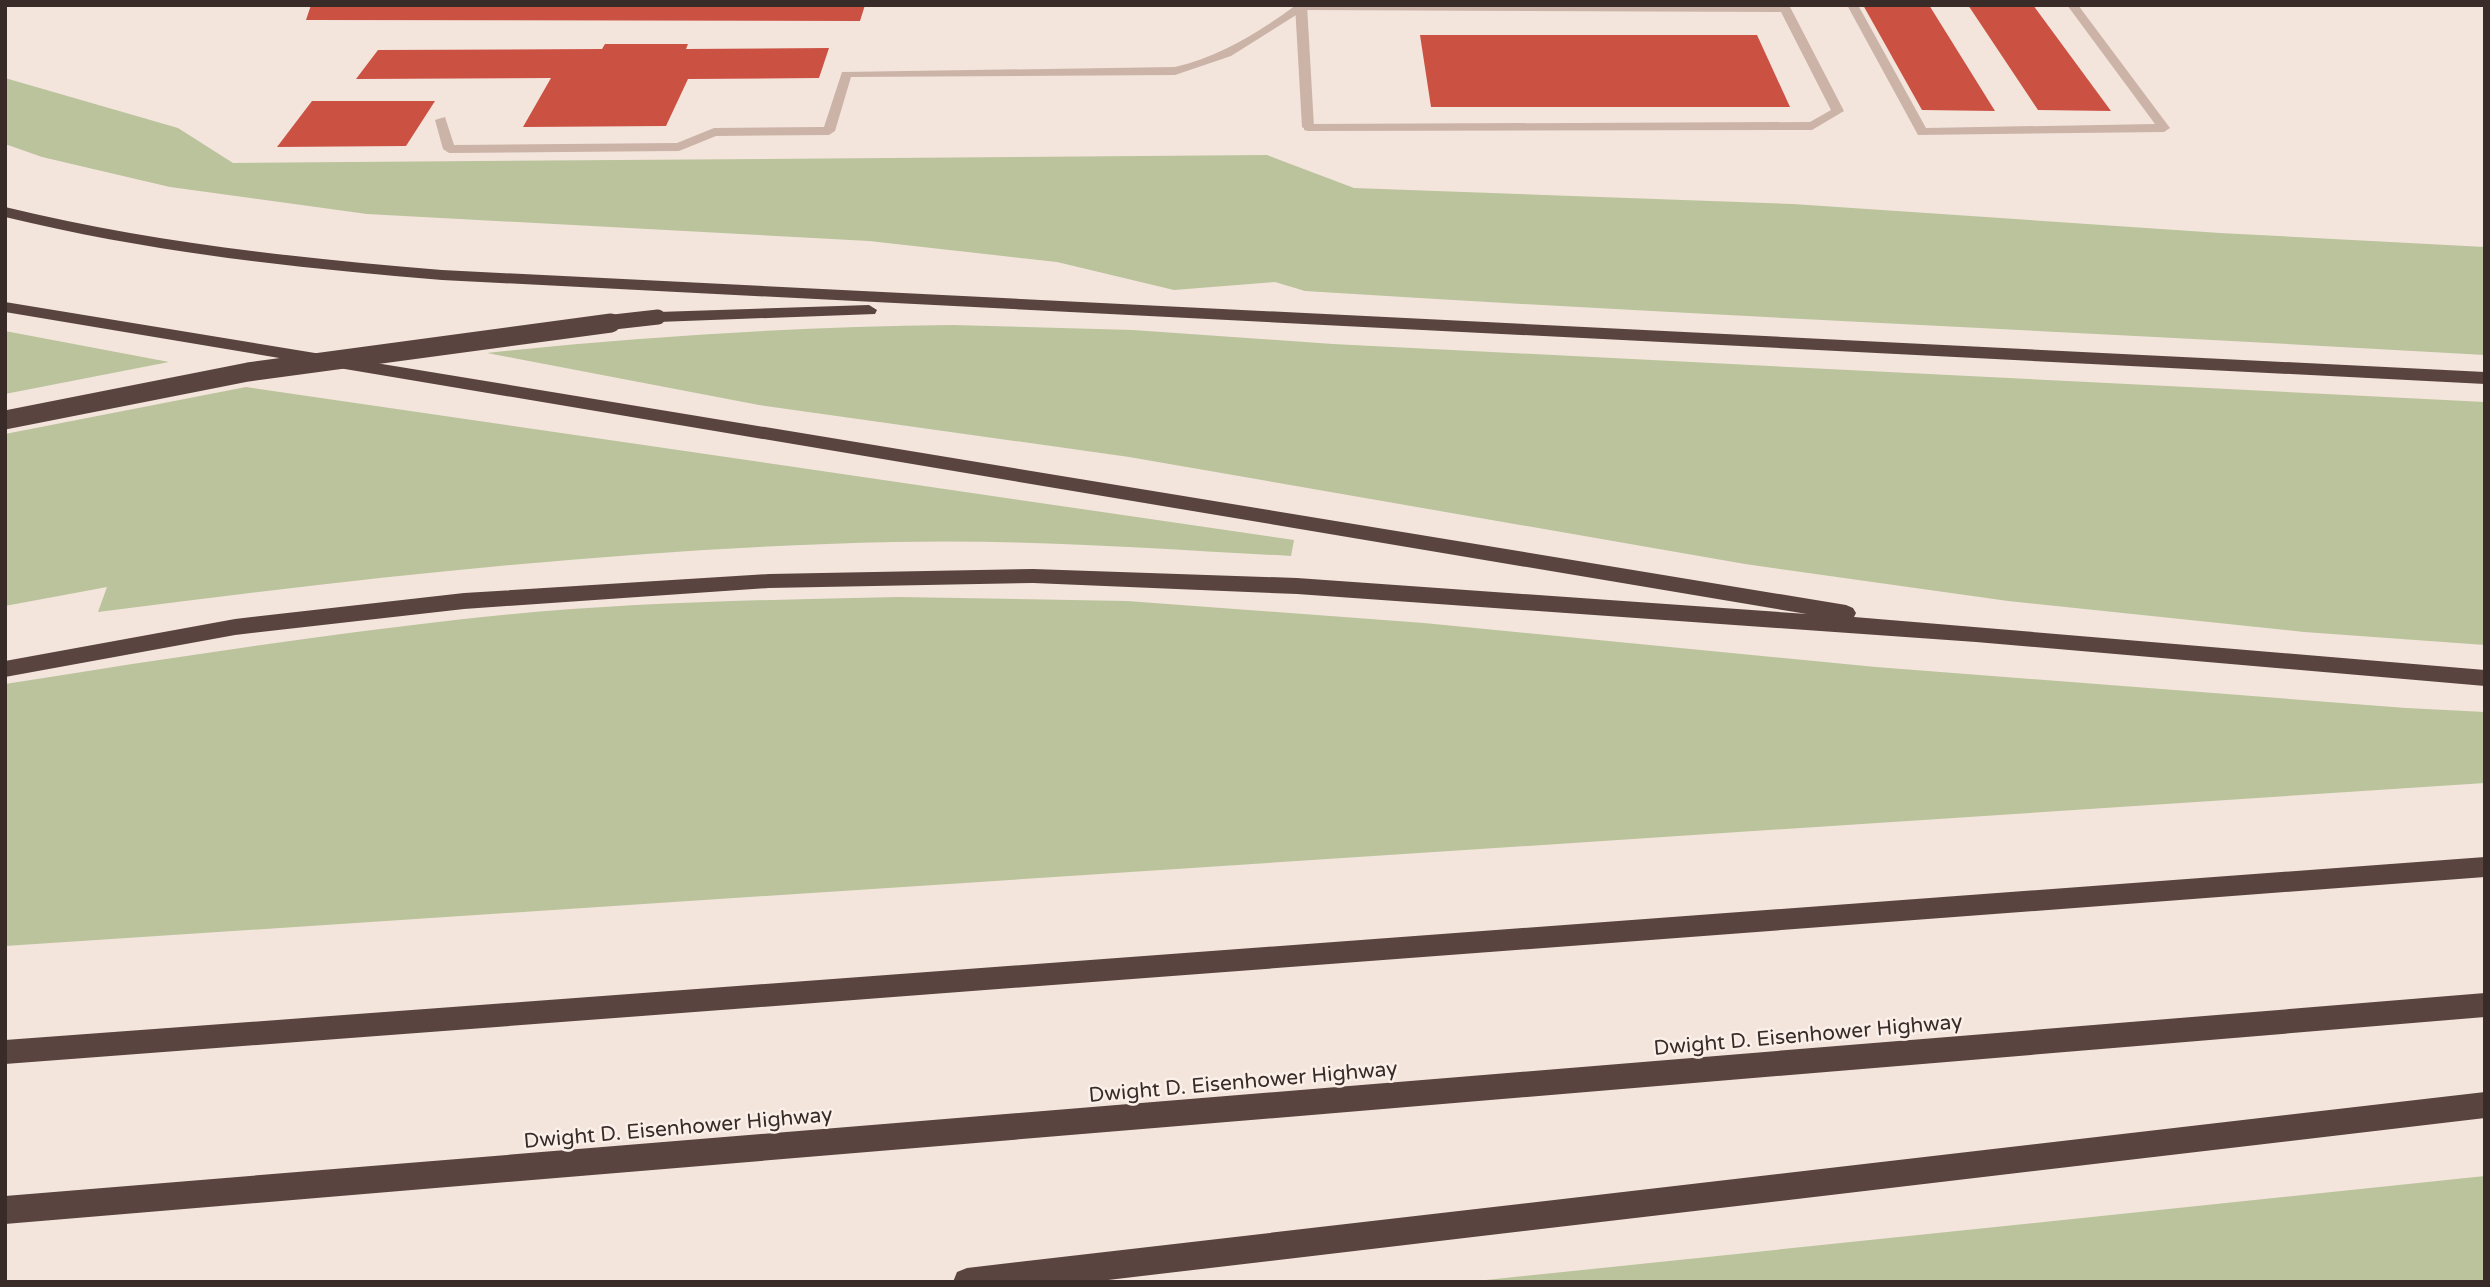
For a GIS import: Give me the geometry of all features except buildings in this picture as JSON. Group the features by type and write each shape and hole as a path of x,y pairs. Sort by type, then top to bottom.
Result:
{"highway":[{"path":"5,212 60,227 272,261 442,275 2485,378"},
{"path":"5,307 1976,634"},
{"path":"5,420 99,399 429,344 658,317 817,310 1141,311"},
{"path":"5,668 235,627 464,601 769,581 1019,576 1297,586 1976,634 2485,678"},
{"path":"5,1052 2485,867"},
{"name":"Dwight D. Eisenhower Highway","path":"5,1212 2485,1005"},
{"path":"967,1282 2485,1105"}],"street":[{"path":"1852,5 1922,132 2164,128 2072,5"},
{"path":"440,120 449,149 679,147 714,132 829,131 846,74 1175,71 1201,65 1247,46 1301,6 1784,7 1838,111 1812,126 1308,127 1301,6"}],"green space":[{"path":"5,78 178,128 233,163 1267,155 1354,188 1793,204 2220,233 2485,247 2485,355 1452,300 1305,291 1275,282 1174,290 1057,262 869,241 367,214 170,187 42,157 5,144"},
{"path":"952,325 1133,330 1333,344 2485,402 2485,645 2304,632 2008,601 1745,564 1129,457 759,405 487,353 719,333"},
{"path":"5,331 169,362 5,394"},
{"path":"246,387 1294,540 1291,556 994,542 794,545 495,566 98,612 107,587 5,606 5,434"},
{"path":"899,597 1127,601 1424,623 1876,667 2485,712 2485,783 5,946 5,684 286,641 510,614 677,603"},
{"path":"2485,1176 2485,1282 1467,1282"}]}
